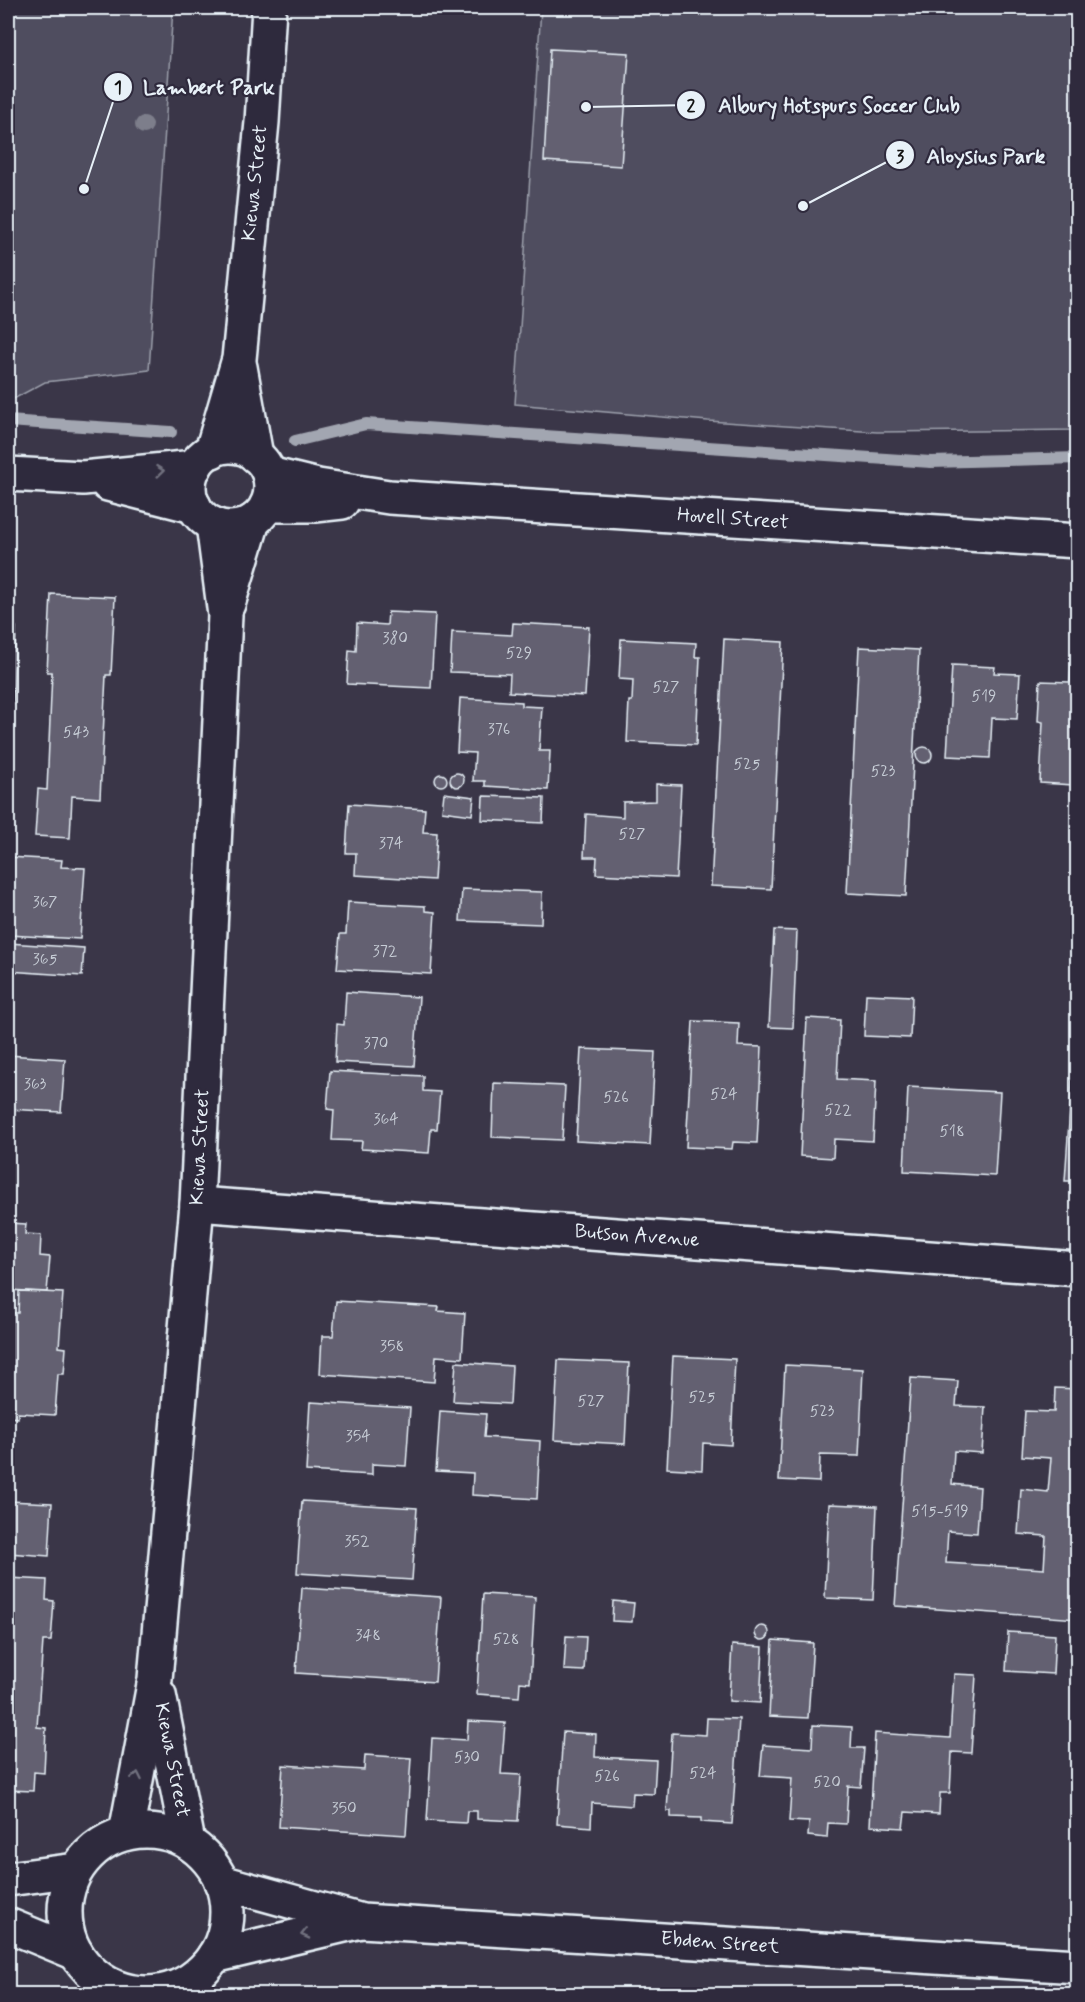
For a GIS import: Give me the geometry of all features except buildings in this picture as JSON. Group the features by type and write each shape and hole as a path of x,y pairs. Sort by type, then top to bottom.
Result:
{"street":[{"name":"Kiewa Street","path":"203,459 239,359 262,122 269,8"},
{"name":"Kiewa Street","path":"126,1833 155,1678 197,1204 225,615 261,489 239,359"},
{"path":"8,474 83,478 203,459 235,446 246,449 261,489 240,526 226,527 204,515 83,478"},
{"path":"203,459 190,479 190,493 204,515"},
{"name":"Hovell Street","path":"261,489 318,486 389,497 1077,541"},
{"name":"Kiewa Street","path":"204,515 225,615"},
{"name":"Butson Avenue","path":"197,1204 1077,1269"},
{"name":"Kiewa Street","path":"155,1678 188,1842"},
{"path":"147,1831 168,1834 188,1842 207,1860 221,1882 226,1900 226,1920 222,1938 214,1956 204,1968 177,1990 142,1993 124,1989 108,1989 89,1971 76,1953 67,1934 64,1911 67,1890 76,1870 89,1853 106,1840 126,1833 147,1831"},
{"path":"8,1879 76,1870"},
{"name":"Ebden Street","path":"221,1882 362,1921 1077,1966"},
{"name":"Ebden Street","path":"214,1956 362,1921"},
{"path":"8,1925 76,1953"}],"shaded area":[{"path":"8,8 173,8 149,370 45,382 8,402"},
{"path":"541,8 1077,8 1077,430 877,432 708,421 515,404"}],"waterway":[{"path":"8,421 171,432"},
{"path":"295,441 366,424 931,462 1078,458"}],"place":[{"name":"Albury Hotspurs Soccer Club","path":"586,107"},
{"name":"Lambert Park","path":"84,189"},
{"name":"Aloysius Park","path":"803,206"}]}
